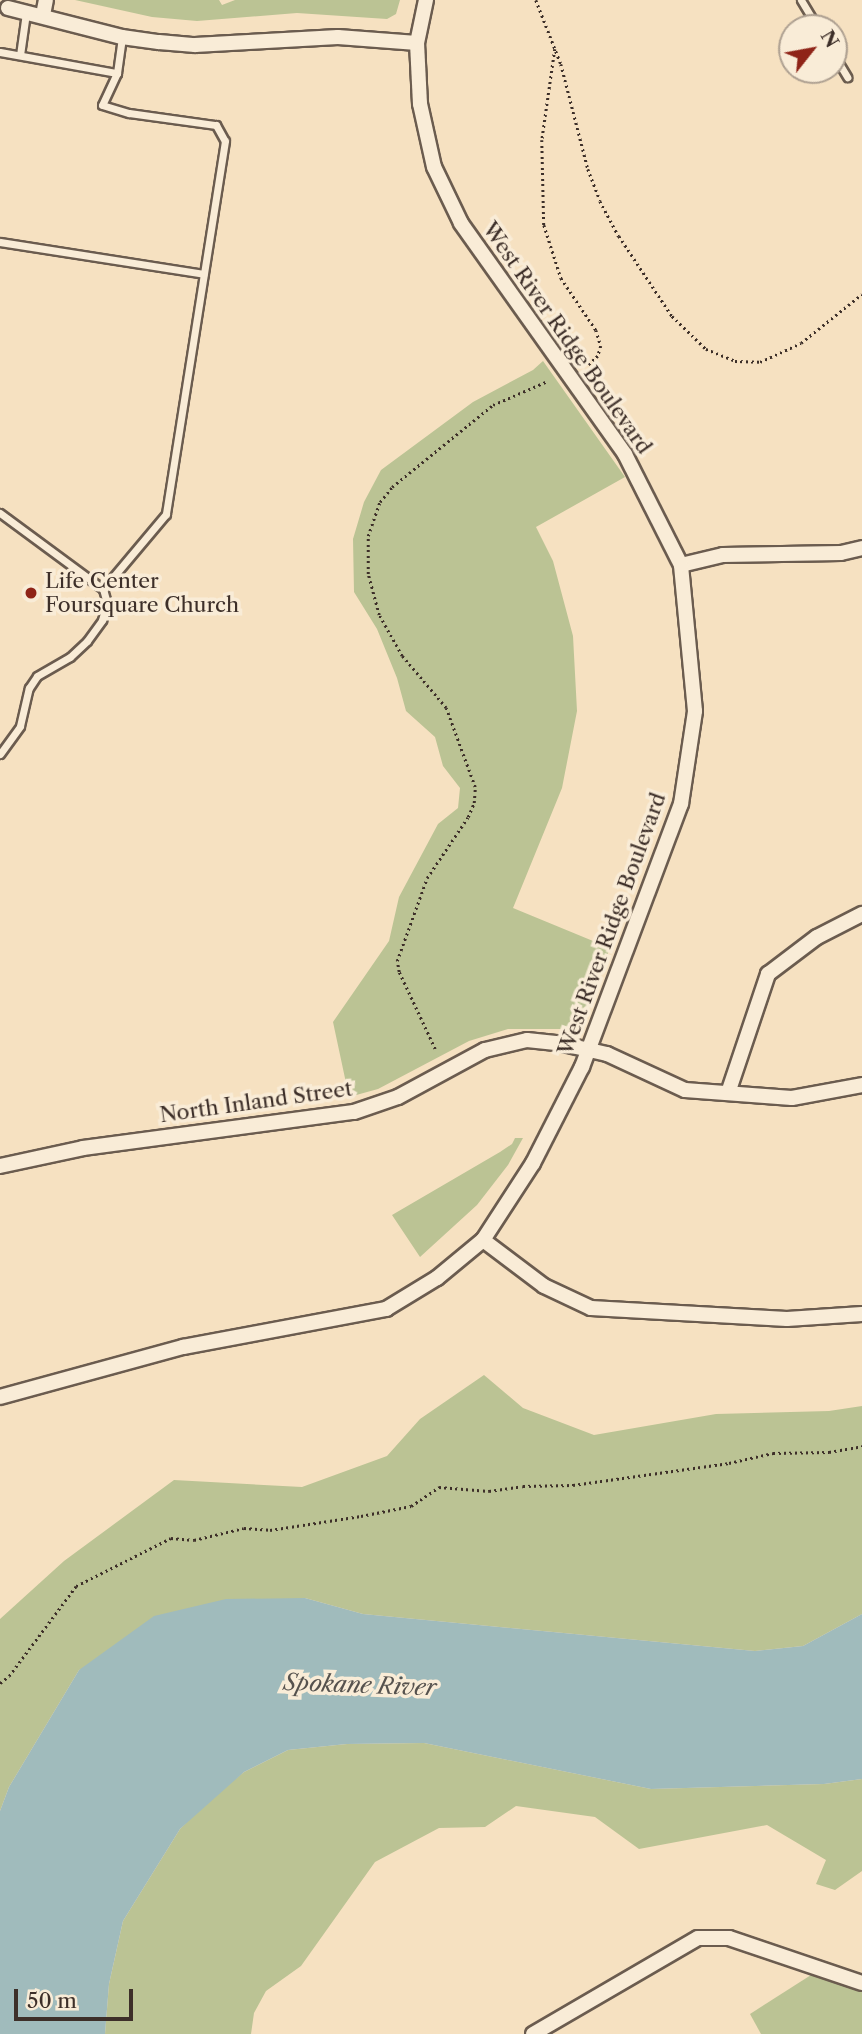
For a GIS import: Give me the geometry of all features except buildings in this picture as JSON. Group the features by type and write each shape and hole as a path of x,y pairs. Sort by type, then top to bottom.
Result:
{"street":[{"path":"43,15 46,0"},
{"name":"West River Ridge Boulevard","path":"0,1397 183,1348 386,1309 437,1278 483,1240 533,1163 589,1050 681,804 695,711 681,565 625,454 461,223 434,167 420,104 417,43 426,0"},
{"path":"3,6 122,37 195,45 300,37 417,43"},
{"path":"681,565 723,555 841,553 862,548"},
{"path":"728,1093 768,974 817,937 862,914"},
{"name":"North Inland Street","path":"0,1166 83,1148 354,1112 398,1097 466,1058 504,1043 550,1042 607,1054 685,1090 792,1098 862,1085"},
{"path":"483,1240 544,1286 591,1308 787,1319 862,1314"},
{"path":"533,2034 698,1938 729,1938 862,1983"}],"lane":[{"path":"20,55 26,12"},
{"path":"103,589 166,514 225,141 221,129 216,125 129,113 103,105 117,73 122,37"},
{"path":"0,52 117,73"},
{"path":"0,242 204,274"},
{"path":"0,513 103,589 107,603 102,620 87,641 70,657 37,676 29,688 20,726 0,754"}],"path":[{"path":"536,0 555,48 587,169 600,201 619,236 671,316 706,349 735,361 760,362 801,343 862,294"},
{"path":"555,48 542,140 544,225 561,278 596,330 601,346 598,356 586,367"},
{"path":"435,1049 399,972 397,961 427,878 468,817 474,803 475,787 446,708 402,656 379,615 368,574 368,536 380,502 391,487 493,405 548,381"},
{"path":"0,1683 9,1675 76,1586 171,1538 194,1541 244,1528 270,1530 361,1516 411,1506 439,1487 488,1491 523,1486 573,1485 645,1477 773,1454 829,1452 862,1446"}],"green space":[{"path":"75,0 219,0 222,5 235,0 400,0 396,14 387,19 297,13 197,21 152,17"},
{"path":"543,361 625,477 536,527 553,561 573,636 577,711 562,788 513,908 610,948 584,1014 573,1026 567,1029 508,1029 469,1041 378,1089 349,1097 333,1022 389,941 399,897 438,824 458,808 460,788 443,766 435,737 406,711 397,678 377,629 354,592 353,539 364,502 381,470 473,402 533,370"},
{"path":"515,1138 523,1138 508,1165 477,1205 420,1257 392,1215 500,1152 512,1144"},
{"path":"484,1375 523,1408 594,1435 716,1414 829,1411 862,1406 862,1614 803,1646 755,1651 363,1614 305,1598 79,1670 9,1787 0,1811 0,1619 64,1561 174,1480 302,1487 387,1456 420,1419"},
{"path":"424,1743 651,1789 824,1784 862,1779 862,1871 835,1890 816,1884 826,1860 767,1825 639,1849 595,1817 516,1806 485,1827 439,1828 375,1862 301,1966 266,1991 254,2013 251,2034 105,2034 109,1984 123,1921 180,1829 214,1796 244,1772 288,1750 347,1744"},
{"path":"811,1975 862,1991 862,2034 761,2034 750,2014"}],"water":[{"name":"Spokane River","path":"305,1598 363,1614 755,1651 803,1646 862,1614 862,1779 824,1784 651,1789 424,1743 347,1744 288,1750 244,1772 180,1829 123,1921 109,1984 105,2034 0,2034 0,1811 9,1787 79,1670 154,1616 226,1599"}],"place":[{"name":"Life Center Foursquare Church","path":"31,593"}]}
